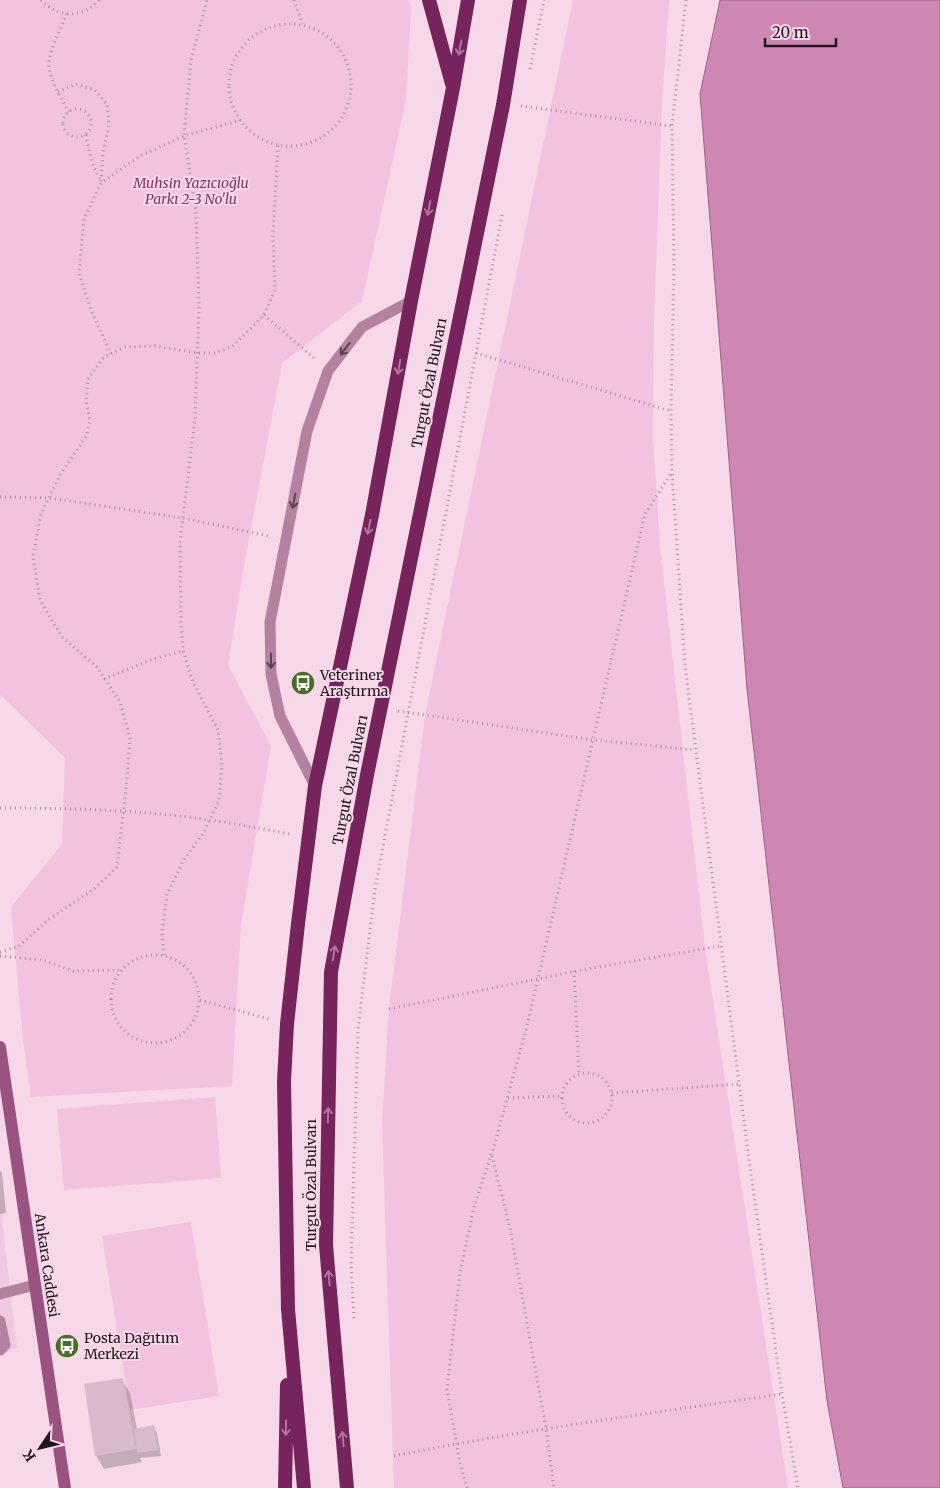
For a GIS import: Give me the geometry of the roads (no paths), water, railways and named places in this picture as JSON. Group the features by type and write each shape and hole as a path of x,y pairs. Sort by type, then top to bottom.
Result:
{"highway":[{"path":"429,0 453,88"},
{"name":"Turgut Özal Bulvarı","path":"304,1488 288,1309 284,1080 287,1024 315,786 372,515 468,0"},
{"name":"Turgut Özal Bulvarı","path":"347,1488 326,1245 331,972 380,709 503,105 520,0"},
{"path":"285,1488 288,1309"}],"main road":[{"name":"Ankara Caddesi","path":"0,1047 65,1488"}],"lane":[{"path":"315,786 280,716 271,674 270,622 307,431 328,371 362,327 411,301"},
{"path":"0,1294 35,1285"},
{"path":"0,1321 5,1345 0,1350"}],"place":[{"name":"Veteriner Araştırma","path":"303,683"},
{"name":"Posta Dağıtım Merkezi","path":"67,1346"}],"park label":[{"name":"Muhsin Yazıcıoğlu Parkı 2-3 No'lu","path":"191,192"}]}
